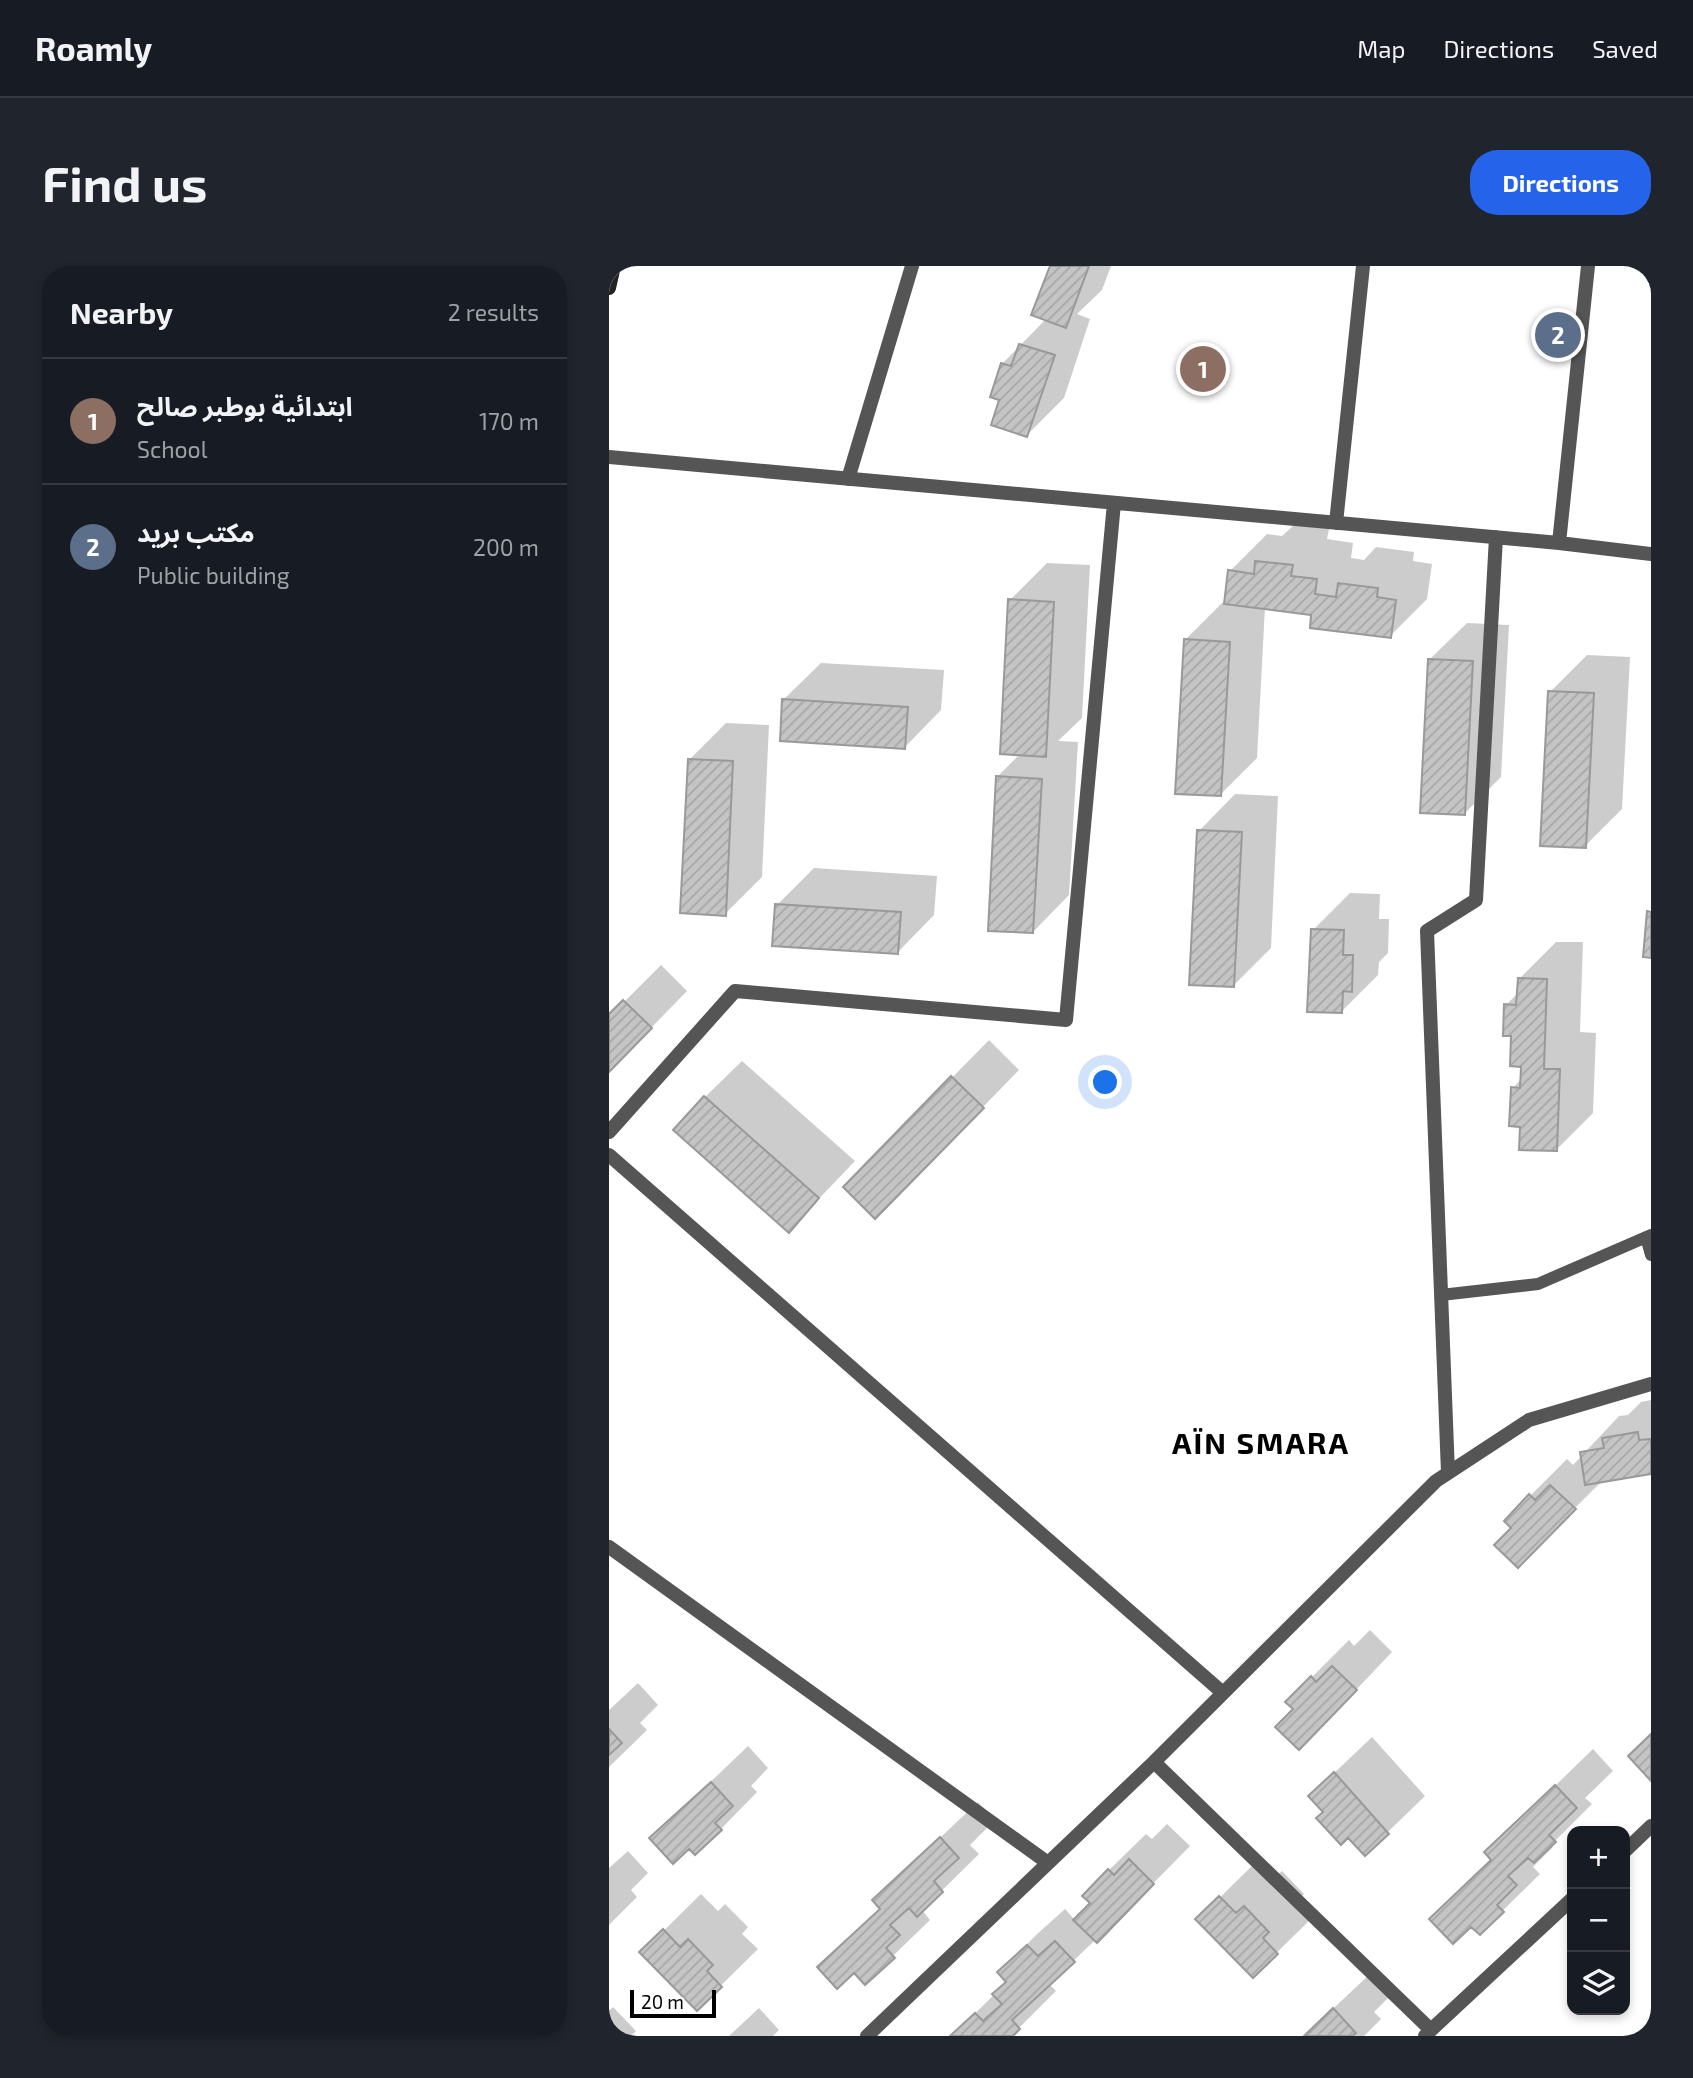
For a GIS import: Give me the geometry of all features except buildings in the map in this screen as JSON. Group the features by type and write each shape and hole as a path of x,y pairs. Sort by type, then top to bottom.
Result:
{"main road":[{"path":"609,288 614,266"}],"street":[{"path":"848,479 912,266"},
{"path":"1336,523 1363,266"},
{"path":"1559,543 1588,266"},
{"path":"609,457 1496,537 1651,554"},
{"path":"609,1132 735,991 1066,1020 1114,503"},
{"path":"1448,1473 1427,931 1476,900 1496,537"},
{"path":"609,1155 1223,1693"},
{"path":"867,2036 1154,1762 1436,1481 1529,1420 1651,1384"},
{"path":"609,1546 1048,1863"},
{"path":"1154,1762 1428,2033 1567,1904"},
{"path":"1630,1846 1651,1826"}],"lane":[{"path":"1441,1296 1538,1284 1648,1236 1651,1255"}],"place":[{"name":"مكتب بريد","path":"1558,335"},
{"name":"ابتدائية بوطبر صالح","path":"1203,369"}],"district":[{"name":"AÏN SMARA","path":"1261,1442"}]}
